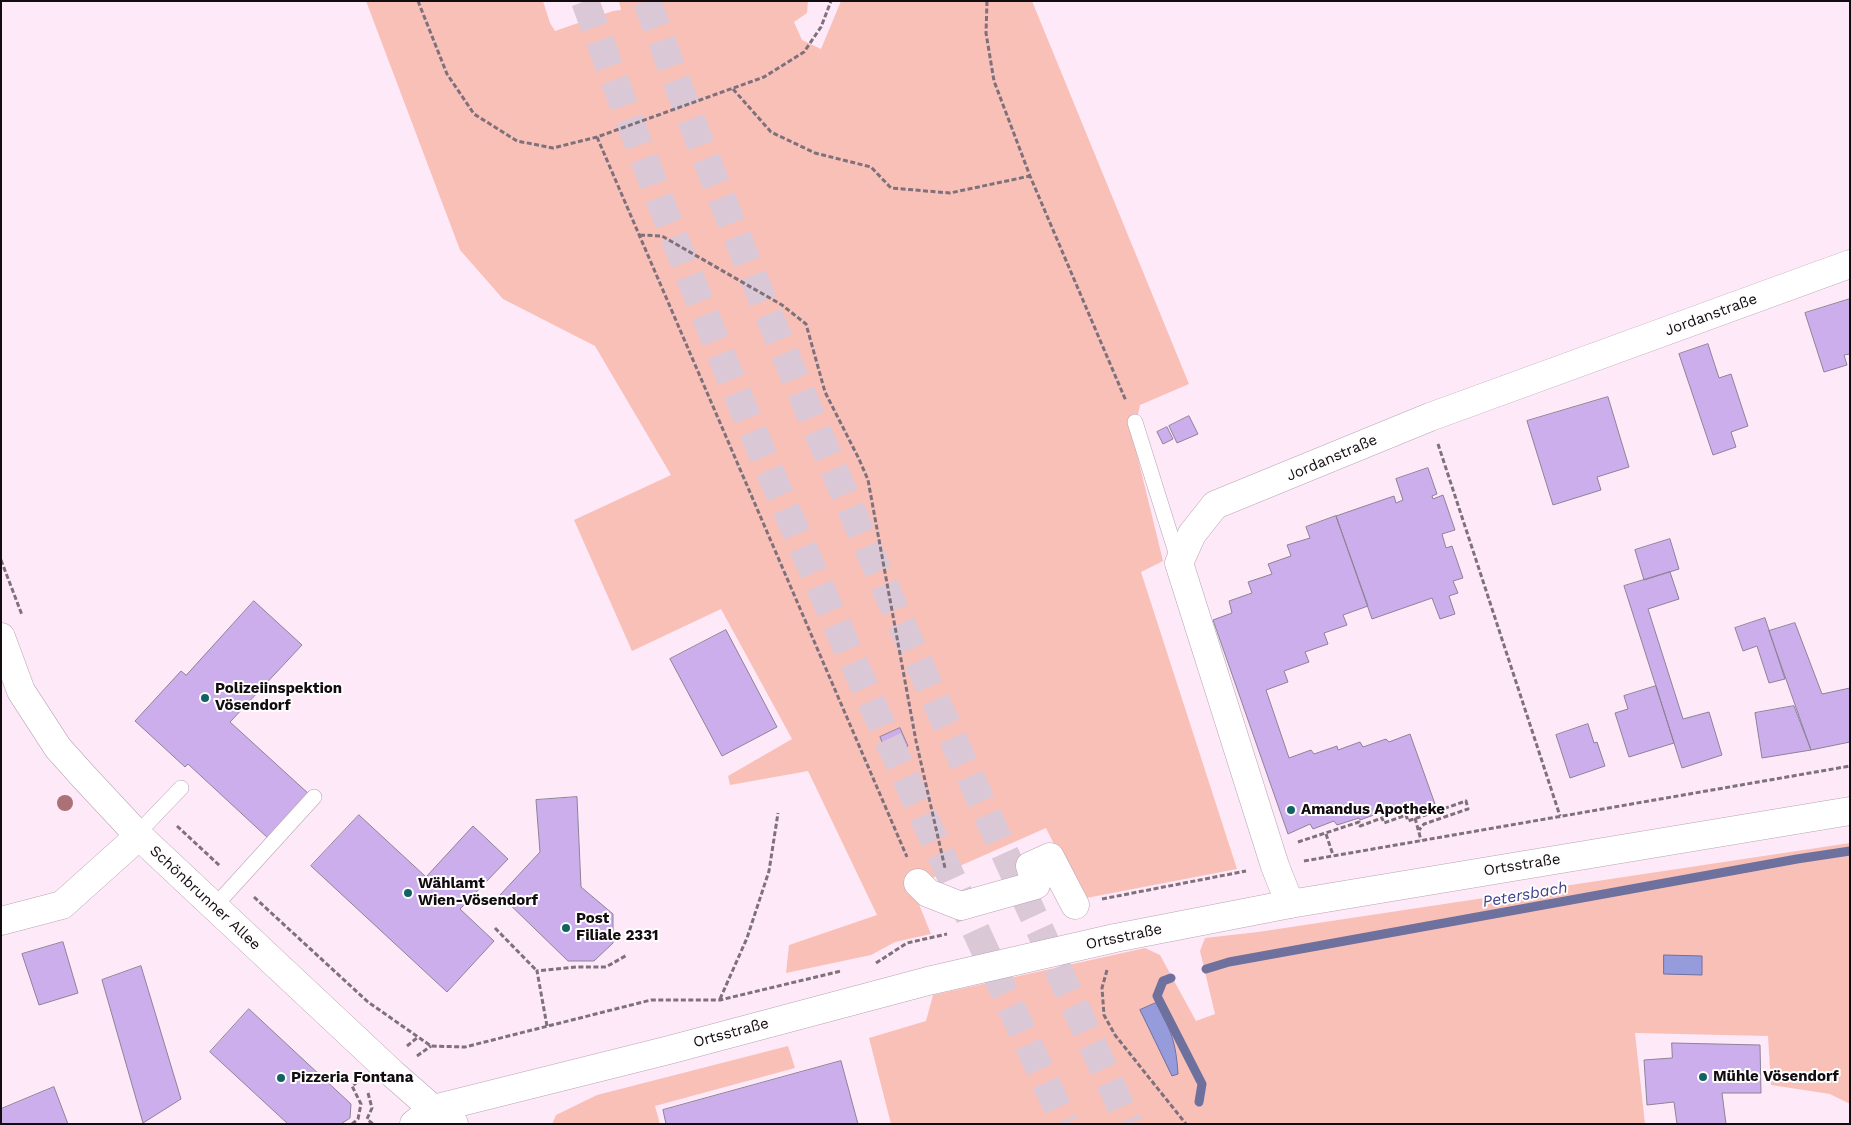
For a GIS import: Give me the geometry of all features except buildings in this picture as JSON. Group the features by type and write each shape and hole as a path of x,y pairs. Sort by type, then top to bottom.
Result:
{"street":[{"name":"Jordanstraße","path":"1179,563 1192,534 1215,506 1430,417 1850,264"},
{"path":"1179,563 1274,866 1290,904"},
{"name":"Schönbrunner Allee","path":"1,637 21,691 58,748 138,835 393,1074 433,1119"},
{"name":"Ortsstraße","path":"433,1119 670,1050 918,984 1115,938 1290,904 1850,811"},
{"path":"1,921 62,905 138,835"},
{"path":"918,883 928,893 961,906 1036,885 1030,866 1050,858 1074,905"}],"lane":[{"path":"1135,422 1179,563"},
{"path":"138,835 181,788"},
{"path":"214,907 314,798"}],"path":[{"path":"418,1 447,74 474,114 517,141 553,148 597,137 764,77 804,52 822,28 831,1"},
{"path":"987,1 986,34 994,81 1030,176 1135,422"},
{"path":"733,89 771,132 815,153 871,166 891,188 950,193 1030,176"},
{"path":"597,137 918,883"},
{"path":"640,235 662,236 782,305 806,324 825,392 868,480 916,741 953,902"},
{"path":"1430,417 1560,816"},
{"path":"1274,866 1850,766"},
{"path":"1297,842 1359,822 1360,826 1382,818 1384,823 1406,814 1408,821 1466,801 1468,809 1424,824 1419,830"},
{"path":"720,1000 747,938 769,871 778,813"},
{"path":"1415,818 1421,840"},
{"path":"1326,834 1333,856"},
{"path":"495,928 536,971 547,1026"},
{"path":"1115,938 1102,988 1104,1016 1115,1035 1186,1124"},
{"path":"536,971 577,967 606,967 627,955"},
{"path":"867,965 876,963"},
{"path":"418,1037 431,1046 465,1046 650,1000 720,1000 848,969"}],"shaded area":[{"path":"366,1 543,1 550,23 555,31 621,10 619,1 808,1 807,13 794,22 802,40 821,49 841,1 1032,1 1189,384 1140,405 1133,438 1163,561 1141,572 1237,869 1081,899 1046,828 912,887 931,934 895,942 871,955 786,973 789,945 877,915 808,771 730,785 728,776 792,739 721,609 632,651 574,520 671,475 595,346 503,299 460,250"},
{"path":"1850,843 1850,1104 1830,1094 1771,1085 1768,1036 1635,1033 1645,1124 891,1124 869,1038 926,1021 933,995 1145,948 1160,955 1196,1021 1215,1014 1200,951 1205,938 1258,932"},
{"path":"788,1046 795,1068 655,1106 660,1124 552,1124 556,1115 597,1095"}],"water":[{"path":"1664,955 1702,956 1702,975 1664,974"},
{"path":"1156,1003 1169,1029 1176,1053 1178,1074 1172,1076 1140,1010"}],"waterway":[{"name":"Petersbach","path":"1206,969 1229,962 1850,851"},
{"name":"Petersbach","path":"1171,978 1163,981 1157,996 1202,1084 1199,1102"}],"tunnel":[{"path":"585,1 692,282 780,495 873,705 1065,1124"},
{"path":"647,1 757,286 876,567 1129,1124"}],"place":[{"name":"Polizeiinspektion Vösendorf","path":"205,698"},
{"name":"Amandus Apotheke","path":"1291,810"},
{"name":"Wählamt Wien-Vösendorf","path":"408,893"},
{"name":"Post Filiale 2331","path":"566,928"},
{"name":"Mühle Vösendorf","path":"1703,1077"},
{"name":"Pizzeria Fontana","path":"281,1078"}]}
